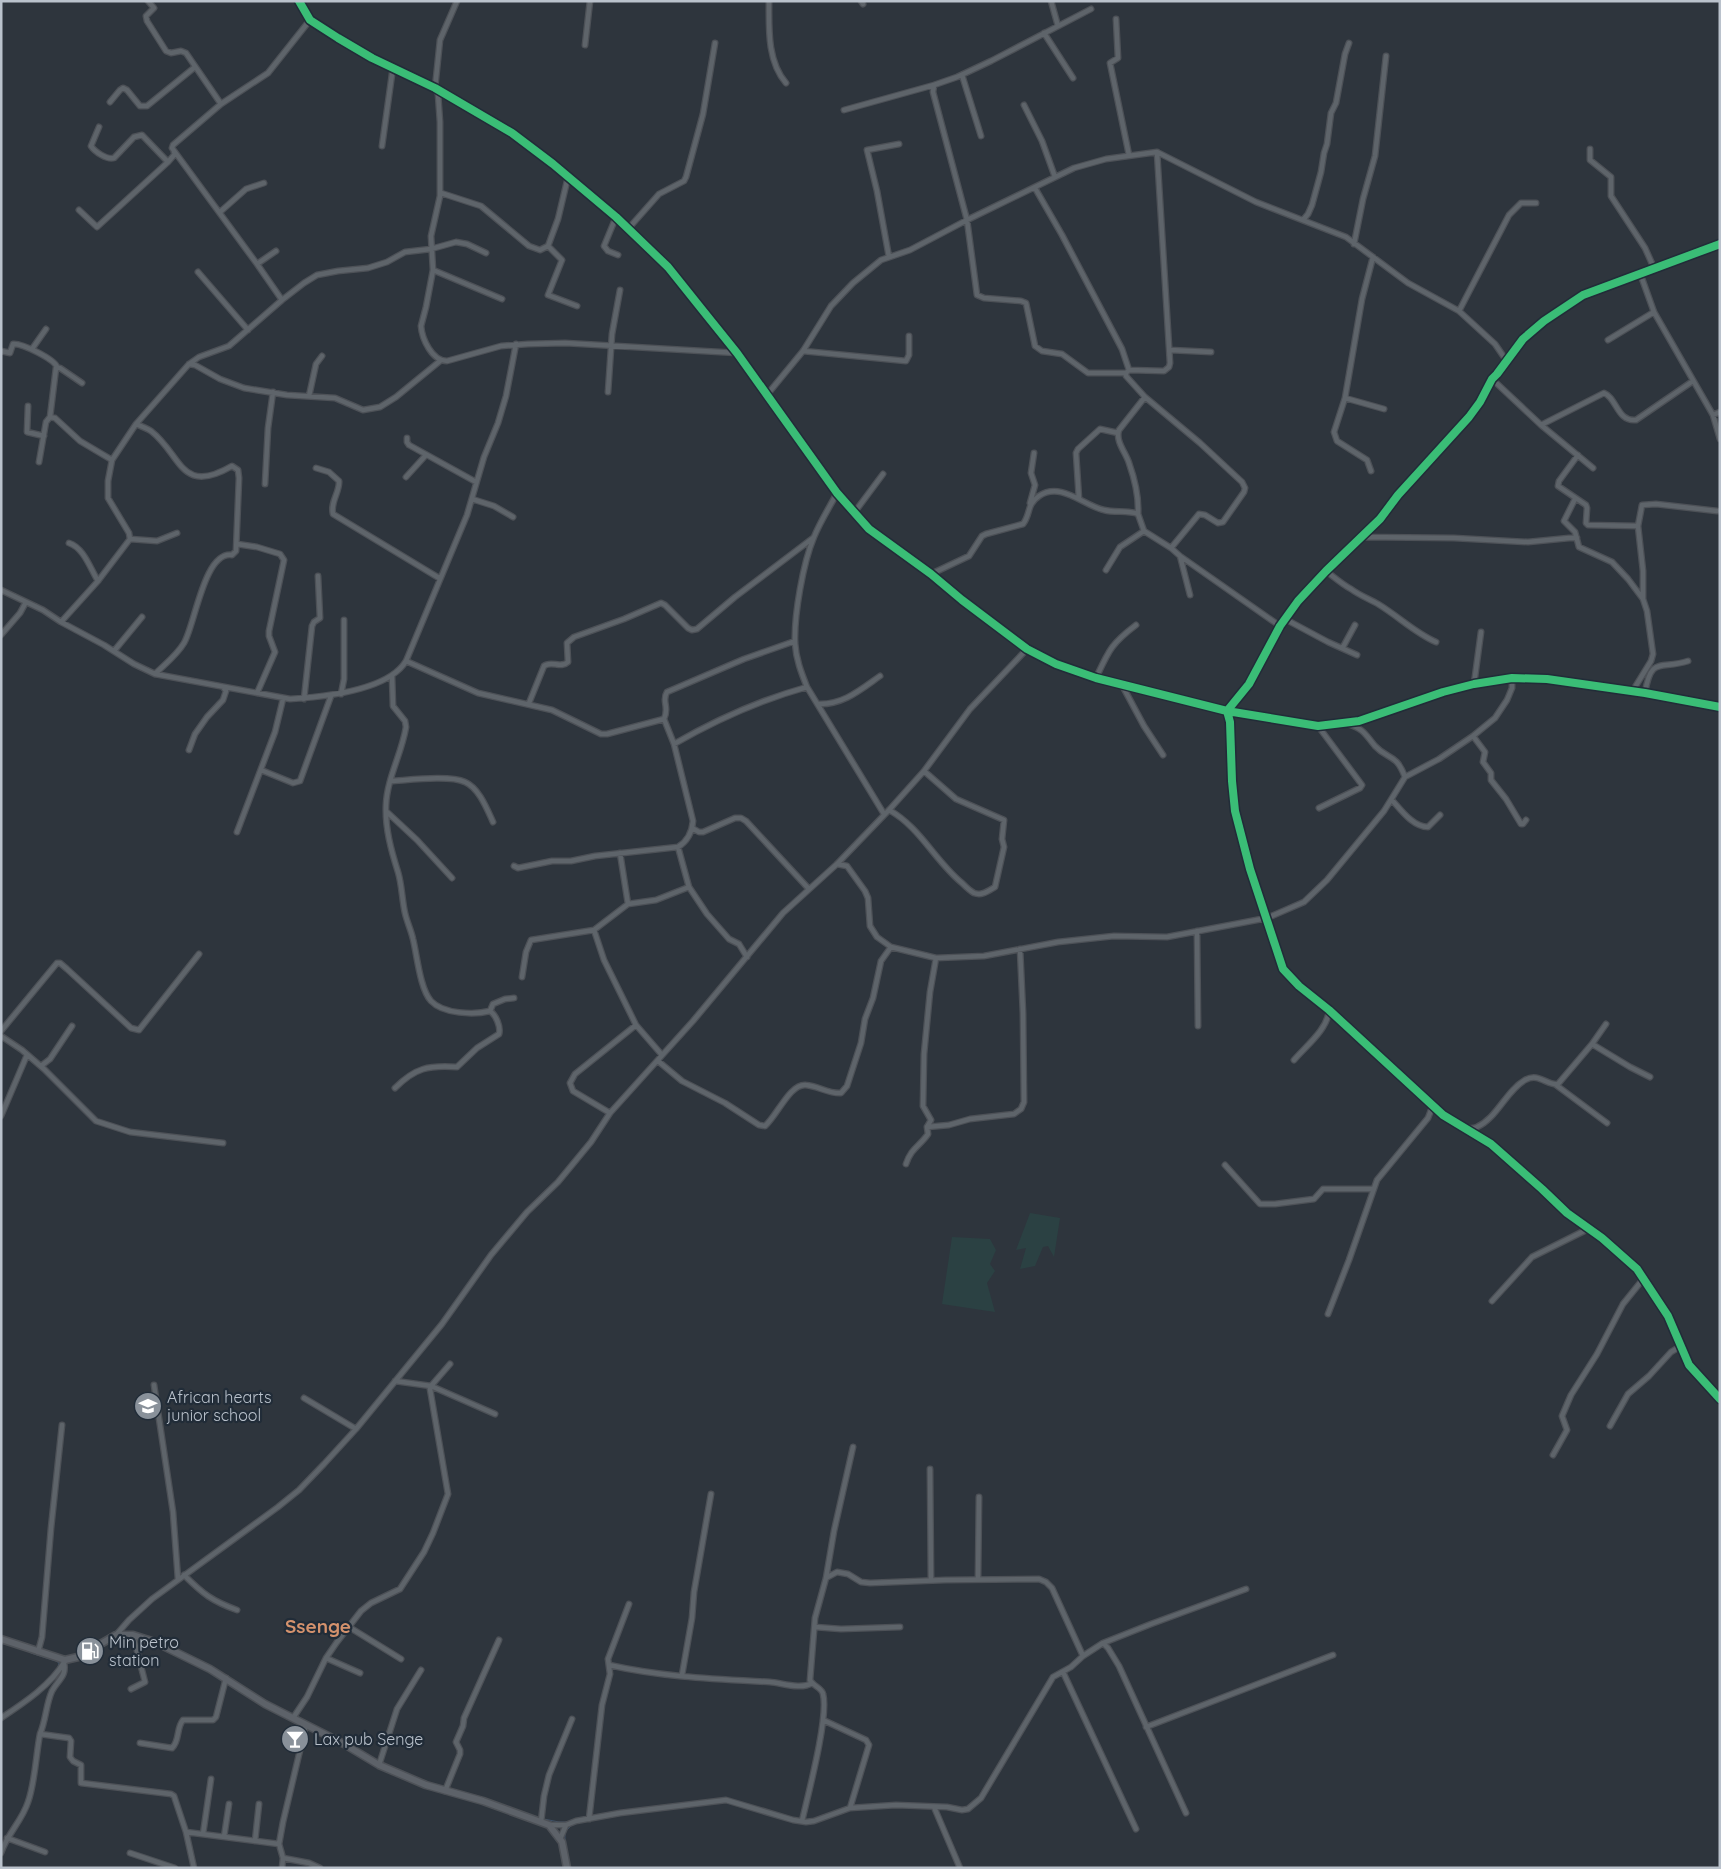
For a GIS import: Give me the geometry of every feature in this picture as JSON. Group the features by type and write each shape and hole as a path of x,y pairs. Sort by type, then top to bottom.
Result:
{"street":[{"path":"148,1 154,8 146,16 146,20 166,50 171,53 184,52 221,104"},
{"path":"299,1 310,20 354,48 435,88 512,133 616,217 668,267 737,354 837,493 869,529 932,574 962,600 1027,648 1056,664 1096,678 1226,711 1318,726 1359,721 1443,692 1474,684 1512,678 1547,679 1720,707"},
{"path":"440,361 432,354 421,328 432,270 431,236 439,207 440,193 440,122 438,94 435,88 440,40 457,1"},
{"path":"585,45 590,1"},
{"path":"770,1 769,21 773,56 775,65 786,83"},
{"path":"1051,1 1058,26"},
{"path":"844,110 934,85 962,75 1091,9"},
{"path":"1116,19 1118,58 1110,63 1129,154"},
{"path":"282,300 220,212 172,150 173,145 221,104 268,74 310,20"},
{"path":"1044,33 1072,78"},
{"path":"628,229 659,194 684,181 686,177 703,114 715,43"},
{"path":"1303,220 1312,206 1321,172 1331,113 1336,103 1345,54 1349,43"},
{"path":"1354,244 1375,156 1386,56"},
{"path":"110,102 123,88 127,90 140,106 147,106 195,67"},
{"path":"382,146 393,67"},
{"path":"962,75 981,136"},
{"path":"934,85 933,92 967,220 977,295 984,298 1026,303 1035,346 1039,349 1062,354 1088,373 1167,370 1170,363 1157,152"},
{"path":"1024,105 1042,141 1055,177"},
{"path":"99,127 91,146 108,158 114,158 134,137 142,135 168,162"},
{"path":"888,257 877,191 867,150 899,144"},
{"path":"1590,149 1590,160 1611,177 1610,196 1645,248 1654,268"},
{"path":"79,210 97,226 168,162 175,154 174,152"},
{"path":"766,396 803,351 822,319 841,295 870,268 888,257 910,250 1055,177 1096,161 1129,154 1157,152 1256,202 1346,237 1419,290 1459,311 1488,336 1501,350 1506,360"},
{"path":"440,193 481,206 533,248 540,250 548,246 558,219 568,177"},
{"path":"220,212 246,189 264,183"},
{"path":"1035,188 1122,349 1127,378 1145,397 1242,482 1245,488 1223,522 1218,523 1205,515 1199,514 1171,548"},
{"path":"1459,311 1509,215 1521,203 1536,203"},
{"path":"616,217 604,246 608,251 618,255"},
{"path":"61,622 98,581 130,539 129,533 108,498 108,481 112,460 136,424 189,364 199,357 229,346 282,300 317,275 368,268 387,262 404,252 431,249 456,242 461,242 486,253"},
{"path":"1226,711 1248,684 1280,626 1310,586 1380,519 1398,495 1469,417 1480,402 1492,379 1533,330 1583,295 1720,244"},
{"path":"548,246 562,260 548,295 577,306"},
{"path":"257,264 276,251"},
{"path":"1371,471 1366,460 1337,441 1335,436 1345,398 1362,299 1372,257"},
{"path":"432,270 502,299"},
{"path":"198,272 248,330"},
{"path":"1640,273 1654,312 1713,415 1720,439"},
{"path":"608,392 614,321 620,290"},
{"path":"1608,340 1654,312"},
{"path":"32,349 46,329"},
{"path":"803,351 906,361 909,355 909,336"},
{"path":"1,352 10,353 14,343 32,349 39,355 53,361 57,367 82,383"},
{"path":"189,364 244,388 335,398 363,410 375,408 396,397 440,361 447,361 501,346 565,343 737,354"},
{"path":"1,590 43,610 134,664 155,674 283,698 304,699 341,694 384,680 392,676 406,661 439,578 461,530 484,457 501,414 516,344"},
{"path":"1170,350 1211,352"},
{"path":"309,396 316,364 322,356"},
{"path":"39,462 46,422 50,416 57,367"},
{"path":"1492,379 1541,425 1593,468"},
{"path":"1541,425 1604,393 1608,395 1627,420 1636,420 1693,381"},
{"path":"265,484 268,428 273,392"},
{"path":"1145,397 1118,433 1118,438 1129,462 1135,484 1138,497 1138,514 1144,531 1171,548 1280,626"},
{"path":"1345,398 1384,409"},
{"path":"28,406 27,432 44,436"},
{"path":"1713,415 1720,412"},
{"path":"50,416 55,418 83,442 112,460"},
{"path":"136,424 150,430 177,463 193,475 208,477 232,466 237,468 239,478 237,544 235,553 221,556 215,563 199,595 190,631 184,643 175,656 155,674"},
{"path":"1079,499 1076,459 1078,449 1100,429 1118,433"},
{"path":"407,438 408,444 476,482"},
{"path":"932,574 972,554 980,539 986,534 1022,524 1027,516 1035,485 1031,473 1034,453"},
{"path":"406,477 426,455"},
{"path":"1578,455 1557,484 1559,489 1584,503 1587,508 1586,523 1588,525 1638,526"},
{"path":"316,468 329,472 339,481 339,487 333,504 333,514 439,578"},
{"path":"854,513 883,474"},
{"path":"1029,504 1038,496 1051,492 1065,494 1103,510 1138,514"},
{"path":"837,493 813,538 800,593 795,641 799,666 807,687 884,814"},
{"path":"1575,498 1564,519 1565,523 1575,532 1578,545 1612,562 1643,599"},
{"path":"472,499 494,506 513,518"},
{"path":"1662,664 1654,654 1647,611 1643,599 1643,571 1638,526 1640,508 1644,504 1717,511"},
{"path":"1106,570 1120,547 1144,531"},
{"path":"130,539 157,541 177,533"},
{"path":"529,703 544,666 547,664 562,665 568,662 567,643 574,637 661,603 688,628 692,630 697,628 813,538"},
{"path":"1362,538 1454,538 1528,542 1577,538"},
{"path":"69,543 82,553 98,581"},
{"path":"237,544 280,554 284,560 270,631 276,652 257,693"},
{"path":"1180,556 1190,595"},
{"path":"1326,571 1351,590 1380,605 1384,610 1398,617 1425,637 1436,642"},
{"path":"304,699 312,626 320,618 318,576"},
{"path":"1,636 20,613 26,602"},
{"path":"114,651 142,617"},
{"path":"1285,619 1357,655"},
{"path":"341,694 344,679 344,620"},
{"path":"1096,678 1111,646 1118,638 1136,625"},
{"path":"1343,647 1355,625"},
{"path":"1474,684 1481,632"},
{"path":"514,866 518,868 552,861 571,861 620,853 678,848 685,843 692,828 692,821 674,744 664,719 668,711 664,699 667,692 744,658 795,641"},
{"path":"2,1716 28,1699 64,1661 78,1657 116,1635 134,1615 178,1579 299,1490 356,1429 442,1324 503,1241 527,1212 558,1182 591,1142 610,1113 693,1022 783,913 837,864 924,771 970,709 1027,648"},
{"path":"1632,692 1654,654"},
{"path":"406,661 473,691 552,710 602,734 664,719"},
{"path":"1645,694 1651,672 1658,666 1688,661"},
{"path":"392,676 392,704 405,721 406,727 386,805 390,843 406,914 428,996 435,1004 447,1009 474,1013 490,1011 495,1015 500,1030 499,1034 477,1048 457,1067 445,1066 413,1072 395,1088"},
{"path":"818,704 829,705 840,702 880,676"},
{"path":"837,864 847,866 865,891 868,898 870,926 877,937 891,947 936,958 984,956 1058,942 1114,936 1167,938 1267,918 1304,902 1327,880 1392,800 1405,777 1439,759 1473,736 1495,718 1504,706 1512,688 1512,678"},
{"path":"1122,685 1144,726 1163,755"},
{"path":"189,750 195,734 224,697 226,691 223,687"},
{"path":"674,744 705,726 732,714 775,696 807,687"},
{"path":"261,770 294,782 300,781 331,696"},
{"path":"237,832 275,732 283,698"},
{"path":"1226,711 1230,722 1235,811 1250,869 1283,969 1299,986 1443,1114 1491,1144 1567,1213 1602,1238 1637,1269 1668,1316 1689,1365 1720,1399"},
{"path":"1347,723 1360,728 1368,735 1376,747 1399,762 1405,777"},
{"path":"1318,726 1362,785 1360,788 1319,808"},
{"path":"1473,736 1484,752 1483,762 1491,773 1491,780 1506,799 1521,824 1526,820"},
{"path":"889,810 904,819 944,866 975,894 985,894 995,887 1004,847 1002,839 1004,820 956,799 924,771"},
{"path":"391,781 451,779 466,782 478,794 493,822"},
{"path":"1392,800 1411,820 1423,827 1428,827 1440,815"},
{"path":"387,812 417,840 452,878"},
{"path":"692,828 703,832 735,818 746,821 809,889"},
{"path":"678,848 689,887 707,914 729,939 739,944 747,956"},
{"path":"620,853 628,904"},
{"path":"522,977 531,940 594,930 628,904 656,900 689,887"},
{"path":"594,930 604,960 636,1025 662,1055"},
{"path":"1197,931 1198,1026"},
{"path":"658,1060 682,1081 725,1103 759,1125 765,1126 772,1120 791,1092 798,1086 805,1084 829,1092 841,1093 847,1086 861,1044 865,1019 873,998 881,961 891,947"},
{"path":"927,1127 949,1125 970,1119 1014,1114 1021,1109 1024,1102 1020,949"},
{"path":"1,1031 57,963 60,963 67,969 131,1028 138,1030 199,954"},
{"path":"906,1164 909,1154 914,1147 923,1141 928,1134 927,1127 931,1120 923,1106 924,1054 930,992 936,958"},
{"path":"490,1011 493,1004 505,999 514,998"},
{"path":"1294,1060 1324,1026 1328,1018 1328,1010"},
{"path":"1556,1085 1592,1044 1606,1024"},
{"path":"610,1113 573,1091 570,1083 575,1074 636,1025"},
{"path":"41,1066 50,1060 72,1026"},
{"path":"1,1036 41,1066 96,1121 130,1132 223,1143"},
{"path":"1592,1044 1650,1077"},
{"path":"1,1116 27,1055"},
{"path":"1464,1128 1477,1128 1492,1115 1514,1088 1526,1079 1537,1077 1556,1085 1607,1123"},
{"path":"1328,1314 1350,1260 1377,1180 1428,1118 1433,1104"},
{"path":"1225,1165 1260,1204 1314,1199 1323,1189 1373,1189"},
{"path":"1492,1301 1532,1257 1588,1229"},
{"path":"1554,1456 1567,1430 1562,1416 1571,1395 1597,1354 1623,1304 1644,1278"},
{"path":"1610,1426 1628,1394 1649,1376 1671,1352 1681,1346"},
{"path":"293,1718 307,1697 326,1658 361,1611 371,1603 396,1592 402,1587 428,1543 447,1498 447,1480 431,1398 431,1386 450,1364"},
{"path":"395,1381 431,1386 495,1414"},
{"path":"154,1385 173,1512 178,1579"},
{"path":"304,1398 356,1429"},
{"path":"38,1652 42,1638 50,1528 62,1425"},
{"path":"802,1821 823,1720 824,1695 822,1690 812,1684 810,1680 815,1618 826,1578 834,1531 853,1446"},
{"path":"930,1469 931,1580"},
{"path":"682,1676 711,1494"},
{"path":"978,1580 979,1497"},
{"path":"826,1578 837,1572 848,1574 861,1582 870,1583 931,1580 1039,1579 1046,1582 1052,1588 1083,1656"},
{"path":"184,1575 205,1596 214,1602 237,1610"},
{"path":"116,1635 133,1636 155,1642 226,1678 265,1704 344,1744 379,1765 426,1785 483,1801 549,1825 566,1825 589,1819 726,1800 802,1821 814,1821 850,1808 896,1805 968,1809 981,1798 1056,1675 1071,1667 1083,1656 1103,1643 1246,1589"},
{"path":"589,1819 602,1705 610,1674 608,1658 629,1604"},
{"path":"349,1627 401,1659"},
{"path":"815,1627 841,1629 900,1627"},
{"path":"131,1689 146,1682 133,1636"},
{"path":"1,1639 64,1661"},
{"path":"445,1791 460,1754 456,1742 463,1726 464,1718 499,1640"},
{"path":"1103,1643 1119,1666 1186,1813"},
{"path":"1146,1726 1333,1655"},
{"path":"326,1658 360,1673"},
{"path":"1,1853 6,1838 25,1812 29,1800 40,1734 44,1725 50,1696 66,1671 64,1661"},
{"path":"609,1666 711,1680 805,1686 812,1684"},
{"path":"379,1765 396,1709 421,1670"},
{"path":"1063,1672 1077,1697 1136,1828"},
{"path":"140,1743 172,1748 176,1743 179,1726 183,1720 213,1720 216,1717 226,1678"},
{"path":"541,1822 549,1775 572,1719"},
{"path":"823,1720 859,1737 869,1745 850,1808"},
{"path":"282,1868 283,1858 279,1844 306,1725"},
{"path":"40,1734 65,1737 71,1741 70,1756 73,1761 81,1765 81,1784 171,1794 176,1800 186,1832 194,1868"},
{"path":"203,1834 210,1779"},
{"path":"224,1837 229,1804"},
{"path":"255,1841 259,1804"},
{"path":"934,1807 960,1868"},
{"path":"549,1825 560,1839 567,1868"},
{"path":"560,1839 566,1825"},
{"path":"186,1832 279,1844"},
{"path":"6,1838 45,1852"},
{"path":"130,1853 175,1868"},
{"path":"283,1858 309,1863 320,1868"}],"green space":[{"path":"1030,1213 1060,1218 1054,1257 1048,1246 1043,1247 1035,1266 1020,1269 1026,1248 1016,1250"},
{"path":"952,1237 990,1239 996,1250 990,1264 995,1271 987,1283 995,1312 942,1304"}],"waterway":[{"path":"1,1643 25,1650"},
{"path":"31,1653 56,1661 59,1663 58,1667"},
{"path":"486,1799 511,1808"},
{"path":"484,1805 495,1809"},
{"path":"516,1810 539,1818"},
{"path":"544,1819 566,1822"},
{"path":"565,1841 565,1832 573,1824"},
{"path":"568,1856 570,1868"}],"cycle path":[{"path":"299,1 310,20 338,38 372,58 435,88 512,133 553,164 616,217 668,267 737,353 837,493 869,529 931,574 1027,649 1056,664 1096,678 1227,711 1318,726 1359,721 1443,692 1474,684 1512,678 1547,679 1645,693 1720,707"},
{"path":"1720,244 1583,295 1544,321 1523,339 1492,379 1480,402 1469,417 1398,495 1380,519 1298,601 1280,626 1249,684 1227,711 1230,722 1235,811 1250,869 1283,969 1299,986 1329,1010 1443,1115 1491,1144 1567,1213 1602,1238 1637,1269 1668,1316 1689,1365 1720,1399"}],"place":[{"name":"African hearts junior school","path":"148,1406"},
{"name":"Min petro station","path":"90,1651"},
{"name":"Lax pub Senge","path":"295,1739"}],"district":[{"name":"Ssenge","path":"318,1626"}]}
